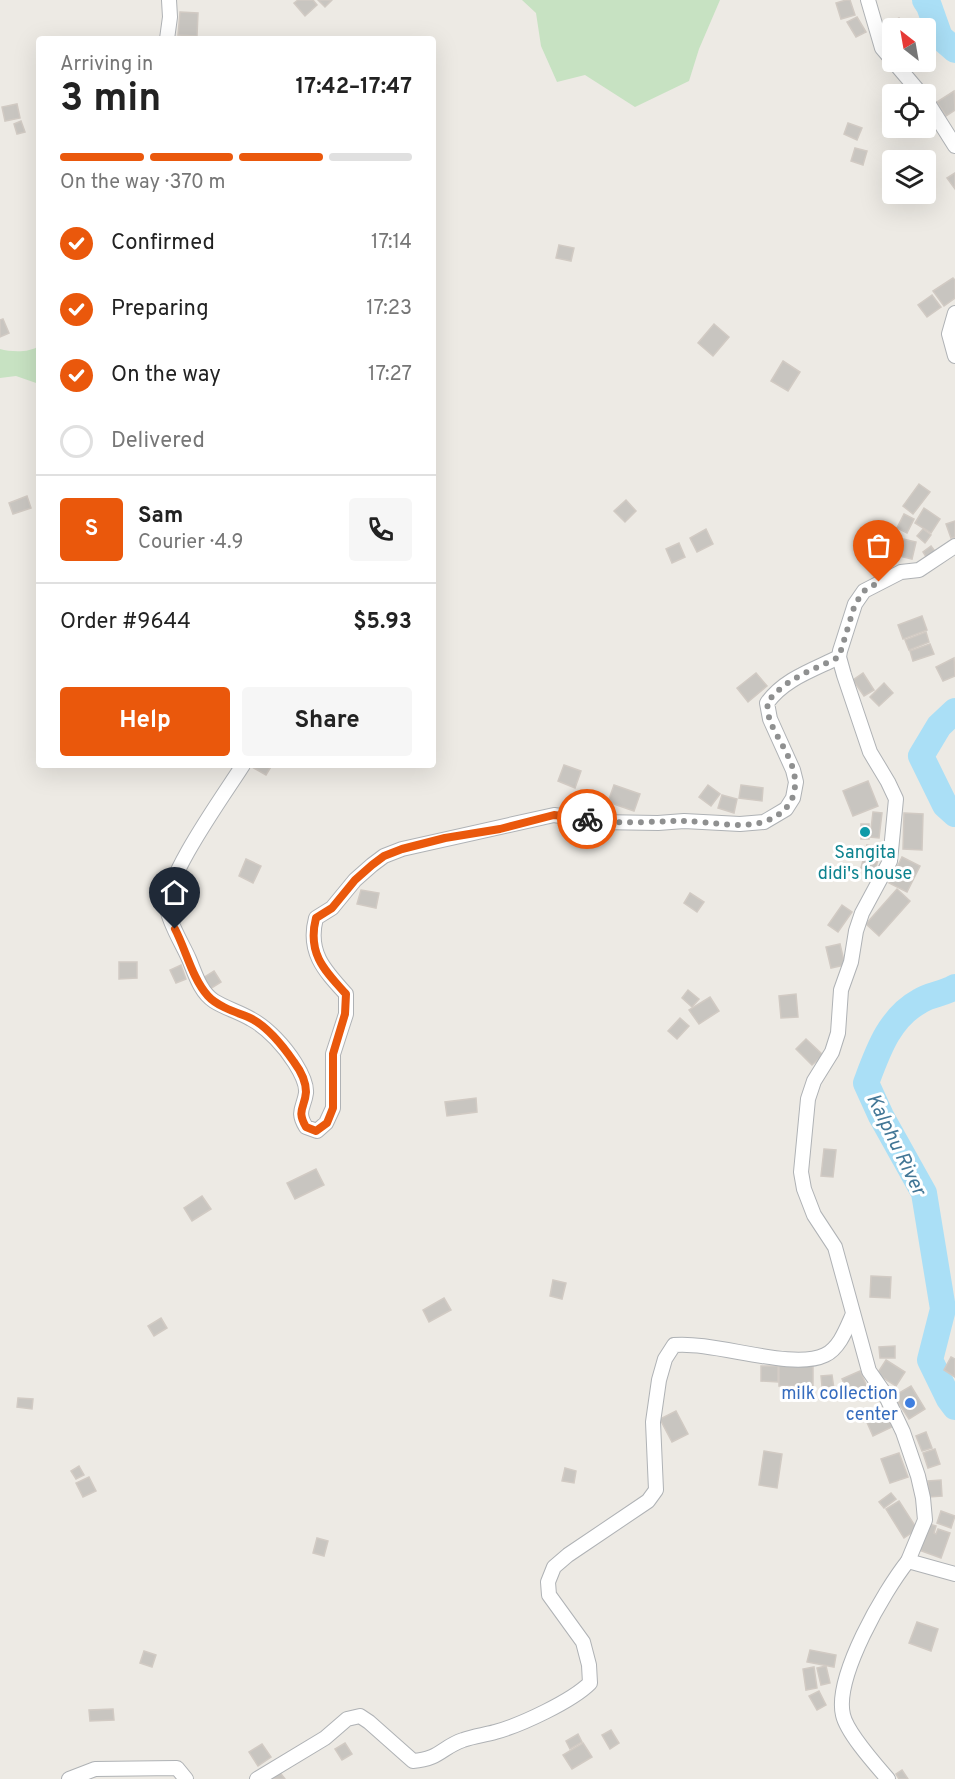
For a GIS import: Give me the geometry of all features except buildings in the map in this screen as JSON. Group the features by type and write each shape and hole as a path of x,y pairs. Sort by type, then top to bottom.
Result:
{"street":[{"path":"167,36 169,0"},
{"path":"868,0 882,48 913,84"},
{"path":"936,116 955,146"},
{"path":"955,312 948,334 955,356"},
{"path":"888,1779 843,1717 843,1691 848,1672 868,1626 884,1596 908,1561 925,1520 923,1498 903,1432 885,1394 869,1371 835,1247 814,1215 804,1189 801,1172 808,1099 814,1081 832,1052 838,1033 841,990 851,962 856,932 862,914 890,861 896,799 870,752 839,657 855,604 864,591 901,572 919,570 955,546"},
{"path":"241,768 183,861 174,879 167,908 196,978 207,994 213,1001 248,1017 263,1027 296,1064 306,1093 301,1106 301,1120 306,1127 316,1131 327,1123 333,1108 333,1054 345,1014 346,994 328,975 319,960 313,946 314,928 316,918 332,908 355,880 384,856 402,849 445,838 500,829 554,815 599,822 684,821 740,824 764,822 786,809 793,798 795,782 793,770 770,719 767,703 776,690 785,684 839,657"},
{"path":"257,1779 325,1737 347,1719 360,1716 413,1761 429,1760 461,1740 495,1733 515,1725 581,1692 590,1683 589,1665 583,1642 549,1595 548,1582 554,1567 568,1555 648,1501 656,1490 653,1422 659,1380 665,1359 674,1345 690,1344 804,1360 826,1355 842,1338 853,1314"},
{"path":"908,1561 955,1574"},
{"path":"69,1779 95,1769 157,1767 177,1768 186,1779"}],"green space":[{"path":"522,0 720,0 699,49 689,81 635,107 585,75 557,82 541,46 536,13"},
{"path":"36,347 36,383 16,376 0,378 0,349 30,350"}],"waterway":[{"name":"Kalphu River","path":"925,0 940,37 955,50"},
{"name":"Kalphu River","path":"955,711 939,726 921,756 945,805 955,814"},
{"name":"Kalphu River","path":"955,987 924,999 900,1016 886,1036 866,1083 881,1116 924,1193 943,1309 930,1360 955,1407"}],"way so far":[{"path":"587,819 599,822 684,821 740,824 764,822 786,809 793,798 795,782 793,770 770,719 767,703 776,690 803,673 839,657 855,604 864,591 879,582"}],"place":[{"name":"Sangita didi's house","path":"865,832"},
{"name":"milk collection center","path":"910,1403"}],"route":[{"path":"175,929 196,978 213,1001 248,1017 263,1027 296,1064 306,1093 301,1106 301,1120 306,1127 316,1131 327,1123 333,1108 333,1054 345,1014 346,994 328,975 313,946 316,918 332,908 355,880 372,865 384,856 402,849 445,838 500,829 554,815 587,819"}]}
